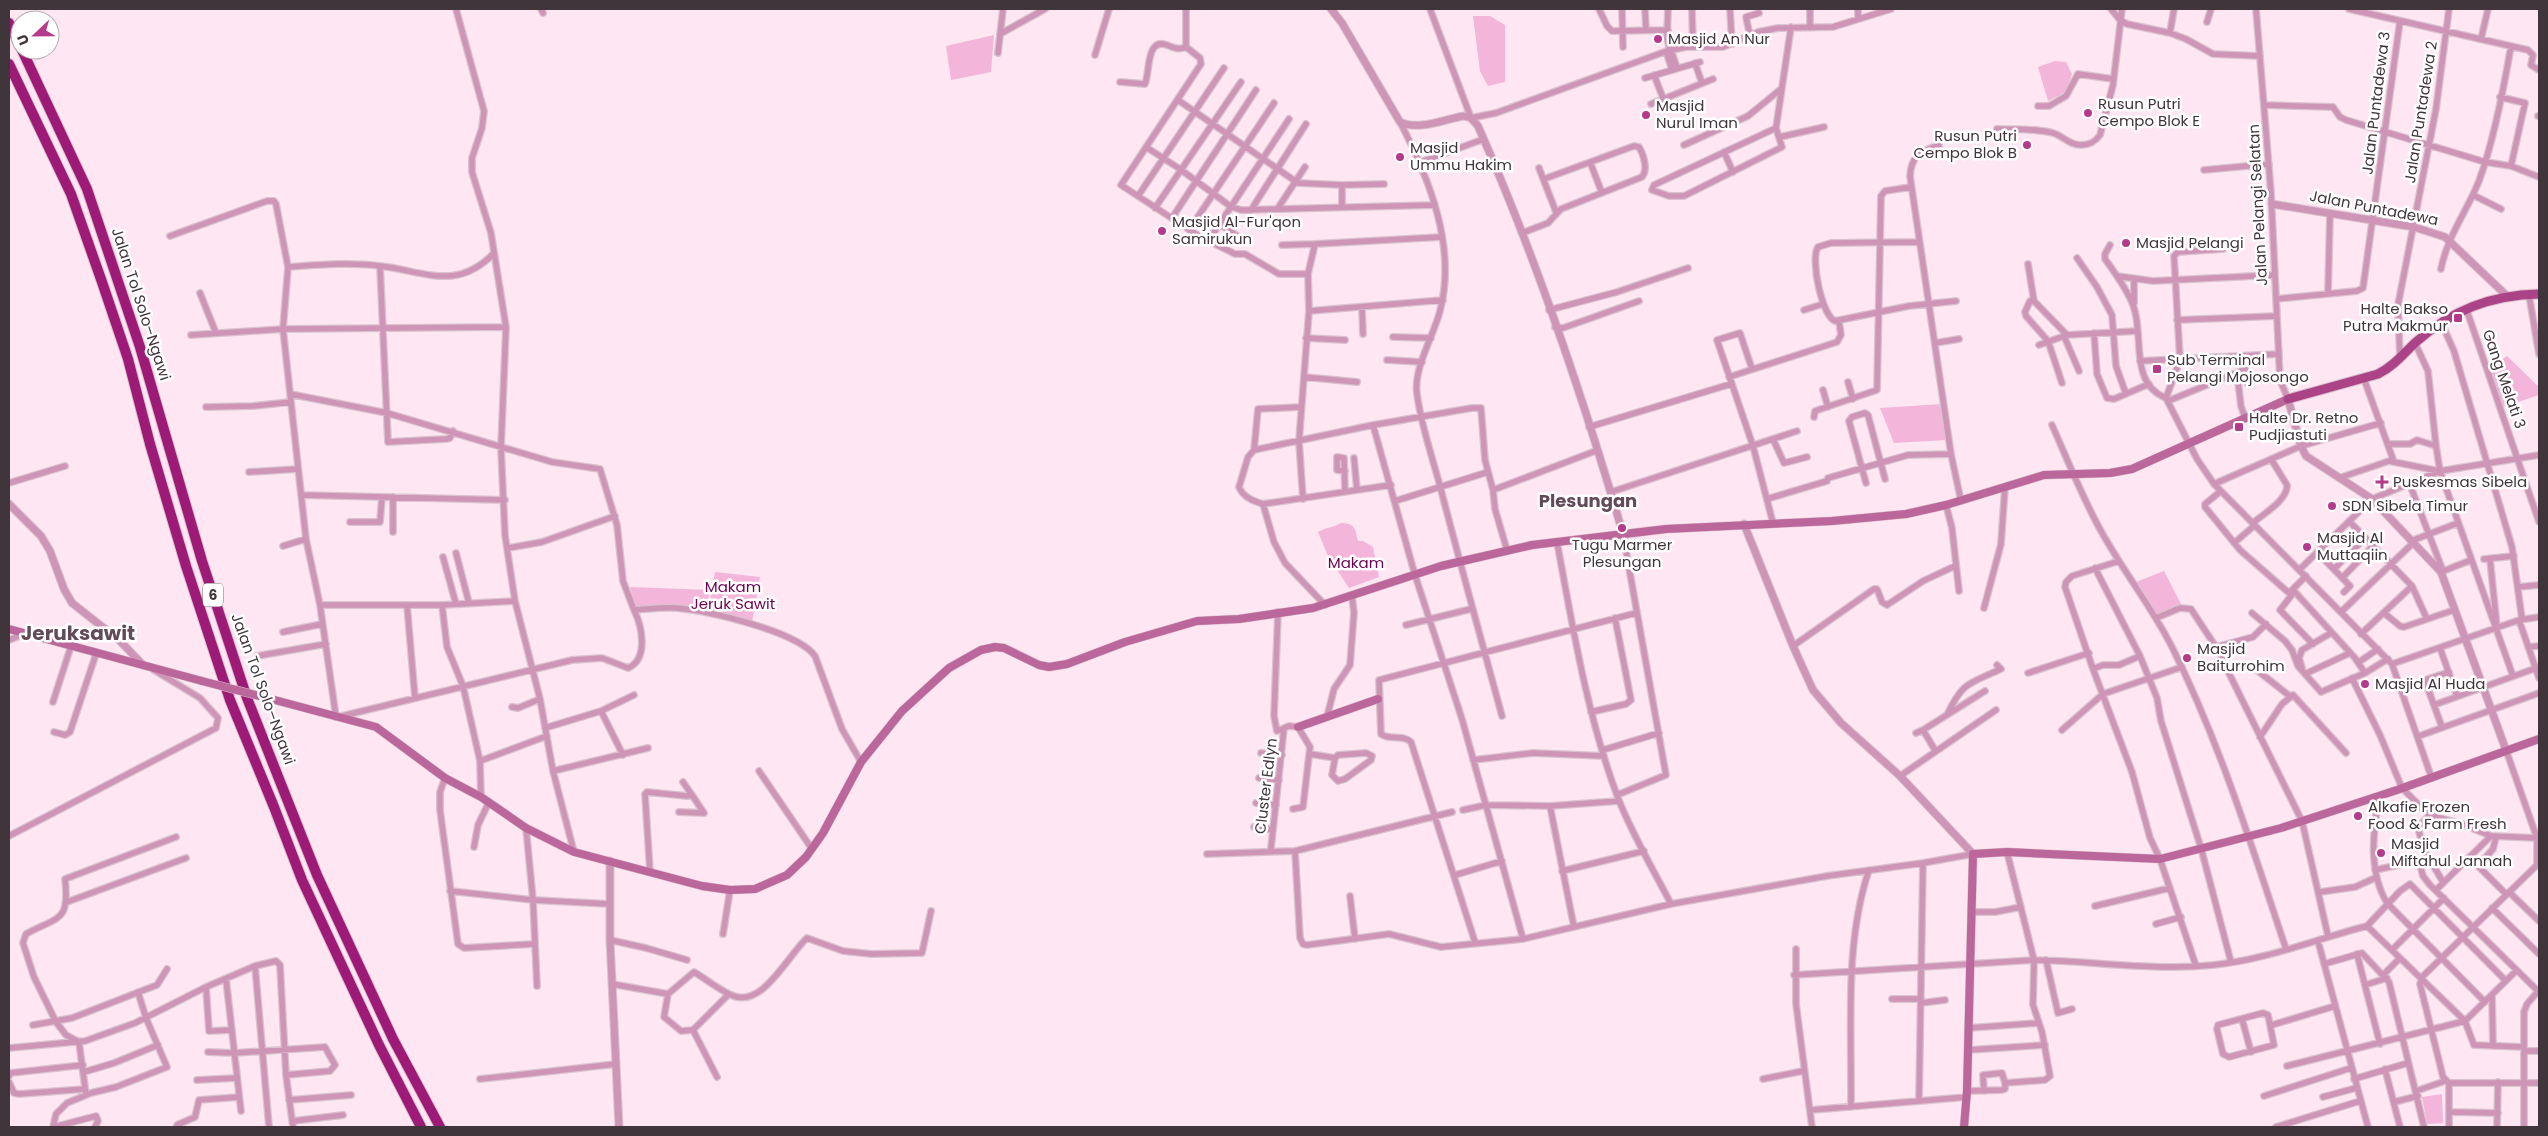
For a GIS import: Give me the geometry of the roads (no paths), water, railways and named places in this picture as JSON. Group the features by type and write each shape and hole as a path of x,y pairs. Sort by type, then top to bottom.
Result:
{"highway":[{"name":"Jalan Tol Solo–Ngawi","path":"27,60 87,189 140,347 202,561 246,698 321,883 393,1039 440,1127"},
{"name":"Jalan Tol Solo–Ngawi","path":"9,64 71,194 102,282 128,359 181,547 230,700 302,880 379,1045 421,1127"}],"main road":[{"path":"9,630 367,724 385,732 445,778 481,797 526,828 574,852 730,890 755,889 787,875 812,849 861,762 902,711 949,668 981,650 995,647 1004,648 1043,667 1066,664 1197,621 1239,619 1325,605 1458,562 1507,550 1624,534 1744,524 1832,521 1893,516 1946,506 2044,475 2103,473 2132,469 2288,399 2364,379 2391,367 2415,343 2441,322 2466,308 2507,296 2539,294"},
{"path":"1298,727 1378,699"},
{"path":"1964,1127 1967,1094 1973,854 2008,852 2160,859 2302,821 2380,796 2431,776 2539,739"}],"street":[{"path":"456,9 483,104 484,118 472,158 472,172 487,218 506,327 501,448 505,500 504,523 515,601 540,699 553,771 574,852"},
{"path":"998,53 1003,9"},
{"path":"1000,34 1045,9"},
{"path":"1095,56 1109,9"},
{"path":"1186,9 1186,47 1202,62 1121,184 1122,187 1190,230 1234,254 1245,254 1279,274 1308,274"},
{"path":"1331,9 1342,22 1400,122 1421,162 1435,205 1442,237 1444,259 1442,300 1422,362 1416,392 1458,562 1502,716"},
{"path":"1430,9 1471,118 1484,139 1522,233 1556,326 1624,534 1636,613 1666,775 1617,795"},
{"path":"1599,9 1608,28 1622,31 1668,30"},
{"path":"1622,9 1623,48"},
{"path":"1645,9 1646,30"},
{"path":"1668,9 1669,50 1674,69"},
{"path":"1692,9 1693,47"},
{"path":"1730,9 1732,44"},
{"path":"1810,9 1810,28"},
{"path":"1858,9 1858,19"},
{"path":"1400,122 1408,126 1416,126 1461,116 1471,118 1496,113 1669,50 1693,47 1715,48 1732,44 1769,29 1792,27 1833,28 1891,9"},
{"path":"2111,9 2120,20 2127,24 2186,38 2213,54 2260,56"},
{"path":"1997,129 2056,134 2069,143 2089,145 2100,134 2114,79 2122,9"},
{"path":"2170,33 2174,9"},
{"path":"2208,22 2211,9"},
{"name":"Jalan Pelangi Selatan","path":"2256,9 2272,204 2281,386 2288,399"},
{"path":"2349,9 2530,51 2532,55 2531,65 2539,70"},
{"name":"Jalan Puntadewa 2","path":"2400,359 2398,305 2430,144 2449,9"},
{"path":"2482,39 2488,9"},
{"path":"1750,36 1746,18 1759,13"},
{"name":"Jalan Puntadewa 3","path":"2328,293 2362,290 2374,220 2384,130 2400,20"},
{"path":"1776,128 1652,186 1652,190 1663,195 1679,197 1733,172 1782,146 1776,128 1792,27"},
{"path":"1120,82 1145,84 1152,49 1157,44 1161,43 1178,49 1186,47"},
{"path":"2441,269 2450,239 2473,195 2485,162 2511,46"},
{"path":"1645,78 1698,62 1702,83"},
{"path":"1138,196 1224,68"},
{"path":"2038,106 2049,106 2066,96 2078,74 2114,79"},
{"path":"1654,75 1663,98"},
{"path":"1651,104 1714,79"},
{"path":"1154,208 1241,82"},
{"path":"1684,145 1748,116 1781,88"},
{"path":"1172,218 1229,134 1256,90"},
{"path":"2500,97 2524,103 2510,166"},
{"path":"1178,100 1302,185 1384,184"},
{"path":"1190,230 1274,103"},
{"path":"2264,105 2333,107 2342,118 2485,162 2510,166 2539,177"},
{"path":"1209,240 1218,223 1289,119"},
{"path":"1251,210 1306,124"},
{"path":"1780,137 1824,127"},
{"path":"1421,162 1484,139"},
{"path":"1939,145 1922,151 1914,158 1910,167 1911,188 1930,304 1951,454 1961,501"},
{"path":"1522,233 1548,223 1556,212 1643,176 1645,171 1642,153 1639,147 1634,146 1544,179"},
{"path":"1146,147 1164,157 1230,206 1251,210 1342,206 1435,205"},
{"path":"1724,152 1733,172"},
{"path":"1590,162 1602,194"},
{"path":"2204,170 2269,164"},
{"path":"1278,208 1305,167"},
{"path":"1539,168 1556,212"},
{"path":"1342,185 1342,206"},
{"path":"1814,417 1814,412 1877,390 1882,244 1881,196 1886,191 1911,188"},
{"path":"2473,195 2502,209"},
{"path":"170,236 267,201 274,201 288,267 283,329 298,469 306,539 320,605 337,717 532,669 590,658 602,658 628,668 634,666 639,659 642,638 621,572 615,516 600,469 552,462 501,448 453,431 387,413 290,394"},
{"name":"Jalan Puntadewa","path":"2272,204 2414,227 2450,239 2507,296"},
{"path":"2276,298 2328,293 2330,214"},
{"path":"1218,223 1239,237"},
{"path":"1282,245 1442,237"},
{"path":"1919,242 1882,244 1832,243 1818,247 1814,256 1823,304 1830,318 1839,321 1880,312 1956,301"},
{"path":"1303,498 1299,441 1309,311 1308,274 1315,244"},
{"path":"2110,245 2105,254 2105,259 2134,306"},
{"path":"2167,399 2180,360 2174,280 2175,253 2223,249"},
{"path":"288,267 380,266 414,274 446,276 474,269 494,253"},
{"path":"2077,258 2112,315 2116,366 2126,394"},
{"path":"2028,264 2034,300 2065,335 2079,372"},
{"path":"380,266 388,442 446,439 450,438 453,431"},
{"path":"1549,310 1610,294 1688,268"},
{"path":"2117,276 2153,281 2275,275"},
{"path":"2134,279 2134,306 2140,361 2149,384 2154,391 2167,399 2189,445 2214,484 2390,661 2419,736 2431,776"},
{"path":"200,293 216,333"},
{"path":"2529,294 2539,354"},
{"path":"1309,311 1442,300"},
{"path":"2034,300 2028,303 2026,316 2048,341 2062,383"},
{"path":"1556,326 1563,328 1639,301"},
{"path":"1804,310 1823,304"},
{"path":"1362,307 1363,334"},
{"name":"Gang Melati 3","path":"2466,308 2539,522"},
{"path":"2177,320 2277,316"},
{"path":"1729,377 1837,342 1841,335 1839,321"},
{"path":"2441,322 2454,351 2514,556 2520,619 2531,656 2537,665 2539,678"},
{"path":"192,336 283,329 506,327"},
{"path":"2039,345 2065,335 2137,331"},
{"path":"1752,370 1740,333 1719,339 1718,342 1731,384 1753,446 1773,523"},
{"path":"2094,334 2097,374 2106,397 2111,399 2149,384"},
{"path":"1393,337 1431,338"},
{"path":"1306,338 1345,340"},
{"path":"1935,342 1959,339"},
{"path":"2415,343 2428,372 2440,471 2513,676"},
{"path":"2140,361 2280,354"},
{"path":"2245,356 2248,383"},
{"path":"1386,360 1422,362"},
{"path":"2167,399 2237,373 2245,367"},
{"path":"2237,373 2241,406 2245,418"},
{"path":"1304,377 1357,382"},
{"path":"2364,379 2394,462"},
{"path":"1848,382 1853,399"},
{"path":"1590,427 1731,384"},
{"path":"1823,390 1828,407"},
{"path":"2288,399 2300,446 2310,460 2372,500 2442,572"},
{"path":"206,407 253,406 291,402"},
{"path":"1301,407 1258,409 1254,450 1248,457 1239,487 1251,500 1262,504 1391,485"},
{"path":"1254,450 1373,425 1481,408 1488,472 1493,490 1495,509 1507,550"},
{"path":"1866,482 1849,421 1852,417 1865,413 1869,417 1885,479"},
{"path":"2214,484 2300,446 2381,423"},
{"path":"1373,425 1415,575 1445,662 1502,861 1522,939"},
{"path":"2052,425 2101,531 2156,618 2194,692 2248,836 2286,948"},
{"path":"1611,492 1797,432"},
{"path":"1773,439 1783,463 1787,464 1807,457"},
{"path":"2389,444 2410,444 2417,440 2436,446"},
{"path":"1493,490 1598,450"},
{"path":"1767,499 1915,454 1951,454"},
{"path":"2299,570 2372,500 2440,471 2539,455"},
{"path":"1354,458 1357,490"},
{"path":"2234,543 2288,490 2271,459"},
{"path":"2339,478 2394,462 2440,471"},
{"path":"9,483 65,466"},
{"path":"249,472 298,469"},
{"path":"1344,471 1345,492"},
{"path":"1395,501 1488,472"},
{"path":"2410,485 2537,838 2538,865 2472,926 2422,977 2420,984 2447,1082 2450,1112 2449,1127"},
{"path":"1984,608 2001,544 2005,487"},
{"path":"2221,491 2205,504 2205,508 2234,543 2288,592 2291,592 2306,577"},
{"path":"301,495 505,500"},
{"path":"350,522 380,522 382,497"},
{"path":"393,497 393,532"},
{"path":"9,504 41,536 50,551 64,589 72,603 113,636 144,666"},
{"path":"1262,504 1274,542 1285,563 1325,605"},
{"path":"1946,506 1952,528 1959,591"},
{"path":"508,548 542,542 615,516"},
{"path":"2349,521 2412,586 2427,619"},
{"path":"2341,612 2391,565 2412,542 2458,523"},
{"path":"1744,524 1793,646 1811,685 1824,704 1876,757 1900,776 1973,854"},
{"path":"2334,570 2366,538"},
{"path":"283,546 306,539"},
{"path":"1558,542 1573,628 1591,712 1617,795 1670,904"},
{"path":"2342,578 2373,546"},
{"path":"2317,552 2350,586 2344,592"},
{"path":"456,554 469,603"},
{"path":"2496,627 2487,559 2514,556"},
{"path":"443,557 456,604"},
{"path":"2442,572 2471,560"},
{"path":"2119,561 2072,576 2066,582 2065,587 2093,669 2132,772 2150,838 2160,859 2181,917 2196,966"},
{"path":"1793,646 1874,589 1877,589 1882,602 1887,605 1924,581 1955,566"},
{"path":"2095,568 2150,679 2200,848 2231,962"},
{"path":"2306,577 2280,609 2313,644"},
{"path":"2518,587 2539,585"},
{"path":"2362,634 2412,586"},
{"path":"2295,592 2359,662 2365,673"},
{"path":"1327,717 1334,689 1350,664 1354,612 1352,596"},
{"path":"320,605 442,605 515,601"},
{"path":"407,605 415,698"},
{"path":"442,605 447,647 463,686 480,761 481,797"},
{"path":"634,610 663,608 703,612 772,632 809,648 815,656 842,729 861,762"},
{"path":"2156,618 2180,608 2191,609 2216,647 2302,821 2320,892 2328,936"},
{"path":"1406,625 1471,609"},
{"path":"2384,613 2402,627 2454,610"},
{"path":"1278,612 1274,716 1277,731 1284,728 1298,727 1310,743 1303,807 1293,809"},
{"path":"1475,942 1411,742 1405,738 1381,734 1378,699 1380,679 1636,613"},
{"path":"2252,613 2290,648 2298,666 2321,692 2390,661 2440,648 2520,619 2539,616"},
{"path":"1591,712 1626,704 1631,699 1615,618"},
{"path":"283,632 322,624"},
{"path":"2216,647 2257,634 2266,624"},
{"path":"2304,673 2300,654 2302,650 2331,633"},
{"path":"9,640 27,634"},
{"path":"257,656 326,644"},
{"path":"53,702 71,646"},
{"path":"2528,647 2539,646"},
{"path":"2440,648 2457,696"},
{"path":"2359,662 2378,649"},
{"path":"2028,673 2089,653"},
{"path":"2304,673 2350,653"},
{"path":"2531,656 2539,653"},
{"path":"54,732 65,735 70,732 96,654"},
{"path":"2093,669 2103,665 2119,664 2140,656"},
{"path":"1947,715 1962,687 2001,669 1997,665"},
{"path":"2434,705 2513,676 2537,665"},
{"path":"2062,730 2103,694 2182,667"},
{"path":"9,836 216,728 218,718 206,703 154,669"},
{"path":"2258,671 2291,697 2293,695 2346,753"},
{"path":"2401,688 2449,672"},
{"path":"2352,678 2380,735 2399,789 2429,815 2462,824 2494,837 2537,838"},
{"path":"2425,681 2442,727"},
{"path":"1916,733 1985,691"},
{"path":"2419,736 2539,693"},
{"path":"545,728 601,711 634,695"},
{"path":"2260,737 2282,704 2291,697"},
{"path":"512,707 518,708 540,699"},
{"path":"1900,776 1935,750 1996,710"},
{"path":"601,711 624,755"},
{"name":"Cluster Edlyn","path":"1271,848 1284,728"},
{"path":"1923,730 1935,750"},
{"path":"1473,760 1533,753 1604,753 1659,733"},
{"path":"480,761 547,736"},
{"path":"553,771 648,748"},
{"path":"1261,753 1282,755"},
{"path":"1310,754 1335,758 1338,755 1366,753 1372,756 1370,760 1356,771 1338,781 1332,775 1335,758"},
{"path":"759,771 812,849"},
{"path":"445,778 440,798 450,891 457,939 460,946 464,948 534,944"},
{"path":"1259,778 1279,780"},
{"path":"679,812 704,813 683,782"},
{"path":"650,872 645,794 647,792 692,795"},
{"path":"2380,796 2374,834 2375,878 2387,903 2485,1002"},
{"path":"474,847 478,825 489,802"},
{"path":"1463,810 1486,805 1550,806 1620,802"},
{"path":"1256,803 1276,805"},
{"path":"1550,806 1574,927"},
{"path":"1207,854 1295,852 1452,812"},
{"path":"2429,815 2418,828 2422,839 2420,843 2443,882"},
{"path":"1254,827 1273,830"},
{"path":"526,828 533,900 537,986"},
{"path":"79,1042 66,1035 56,1022 31,971 23,943 26,934 58,919 68,902 65,879 176,837"},
{"path":"2436,890 2469,857 2494,837"},
{"path":"2478,866 2493,849 2494,837"},
{"path":"1562,872 1644,851"},
{"path":"1295,852 1301,941 1307,945 1388,934 1441,947 1475,942 1522,939 1670,904 1973,854"},
{"path":"2005,1083 2050,1078 2045,1046 2033,1006 2034,960 2008,852"},
{"path":"2469,857 2539,921"},
{"path":"68,902 186,858"},
{"path":"2375,870 2428,859"},
{"path":"610,861 610,940 619,1127"},
{"path":"1455,875 1502,861"},
{"path":"2419,861 2422,873 2436,890 2538,991 2525,1007 2524,1127"},
{"path":"1919,1101 1923,863"},
{"path":"1851,1107 1852,971 1858,916 1869,870"},
{"path":"2320,892 2355,887 2375,878"},
{"path":"1794,975 2034,960 2137,966 2196,966 2231,962 2318,941 2328,936 2366,926 2387,903 2410,884 2506,981"},
{"path":"2095,906 2170,888"},
{"path":"723,934 730,890"},
{"path":"450,891 533,900 610,904"},
{"path":"1350,896 1355,939"},
{"path":"2392,950 2444,898"},
{"path":"1972,912 1995,912 2021,907"},
{"path":"2492,908 2539,954"},
{"path":"2534,916 2539,910"},
{"path":"729,994 693,1030 681,1031 664,1017 668,994 694,972 729,994 745,997 763,991 807,938 843,951 871,954 922,952 932,911"},
{"path":"2156,924 2181,917"},
{"path":"2366,926 2422,977 2465,1021 2474,1045 2539,1051"},
{"path":"610,940 687,960"},
{"path":"2318,941 2368,1127"},
{"path":"1796,949 1794,975 1812,1127"},
{"path":"2324,964 2364,953 2385,976 2403,1038 2424,1127"},
{"path":"2357,954 2380,1044"},
{"path":"2365,985 2385,976 2400,958"},
{"path":"2046,960 2058,1012 2072,1009"},
{"path":"9,1048 79,1042 146,1018 199,991 255,966 276,961 280,966 288,1100 293,1124 343,1115"},
{"path":"255,966 269,1127"},
{"path":"33,1025 56,1022 156,985 167,968"},
{"path":"2288,1066 2465,1021 2516,971"},
{"path":"226,979 240,1111"},
{"path":"612,984 668,994"},
{"path":"206,988 209,1031 232,1030"},
{"path":"9,1082 14,1093 19,1094 86,1092 116,1087 166,1067 146,1018 138,992"},
{"path":"2492,995 2493,1046"},
{"path":"1892,999 1945,1000"},
{"path":"2272,1025 2335,1006"},
{"path":"2265,1013 2268,1015 2272,1025 2274,1045 2228,1057 2222,1051 2217,1027 2265,1013"},
{"path":"2242,1019 2251,1052"},
{"path":"1969,1028 2039,1023"},
{"path":"693,1030 717,1077"},
{"path":"79,1042 86,1092"},
{"path":"84,1072 114,1063 158,1045"},
{"path":"1968,1050 2045,1046"},
{"path":"208,1052 234,1053 324,1047 335,1065 333,1069 286,1075"},
{"path":"2354,1079 2408,1063"},
{"path":"480,1078 616,1064"},
{"path":"9,1076 17,1072 83,1065"},
{"path":"2264,1096 2351,1068"},
{"path":"2385,1069 2400,1127"},
{"path":"1763,1079 1804,1071"},
{"path":"1811,1110 1919,1101 1984,1091 2004,1090 2005,1083 2002,1073 1985,1074 1983,1077 1984,1091"},
{"path":"197,1080 236,1078"},
{"path":"2394,1102 2447,1082 2539,1083"},
{"path":"2497,1127 2498,1082"},
{"path":"2324,1097 2356,1088"},
{"path":"86,1092 60,1109 56,1114 53,1127 96,1116 98,1121 95,1127"},
{"path":"288,1100 351,1094"},
{"path":"177,1127 177,1125 189,1121 197,1112 199,1100 238,1097"},
{"path":"2276,1127 2360,1100"},
{"path":"2450,1112 2498,1113"}],"place":[{"name":"Masjid An Nur","path":"1658,39"},
{"name":"Rusun Putri Cempo Blok E","path":"2088,113"},
{"name":"Masjid Nurul Iman","path":"1646,115"},
{"name":"Rusun Putri Cempo Blok B","path":"2027,145"},
{"name":"Masjid Ummu Hakim","path":"1400,157"},
{"name":"Masjid Al-Fur'qon Samirukun","path":"1162,231"},
{"name":"Masjid Pelangi","path":"2126,243"},
{"name":"Halte Bakso Putra Makmur","path":"2458,318"},
{"name":"Sub Terminal Pelangi Mojosongo","path":"2157,369"},
{"name":"Halte Dr. Retno Pudjiastuti","path":"2239,427"},
{"name":"Puskesmas Sibela","path":"2382,482"},
{"name":"SDN Sibela Timur","path":"2332,506"},
{"name":"Tugu Marmer Plesungan","path":"1622,528"},
{"name":"Masjid Al Muttaqiin","path":"2307,547"},
{"name":"Masjid Baiturrohim","path":"2187,658"},
{"name":"Masjid Al Huda","path":"2365,684"},
{"name":"Alkafie Frozen Food & Farm Fresh","path":"2358,816"},
{"name":"Masjid Miftahul Jannah","path":"2381,853"}],"district":[{"name":"Plesungan","path":"1588,501"},
{"name":"Jeruksawit","path":"78,633"}],"park label":[{"name":"Makam","path":"1356,563"},
{"name":"Makam Jeruk Sawit","path":"733,596"}]}
